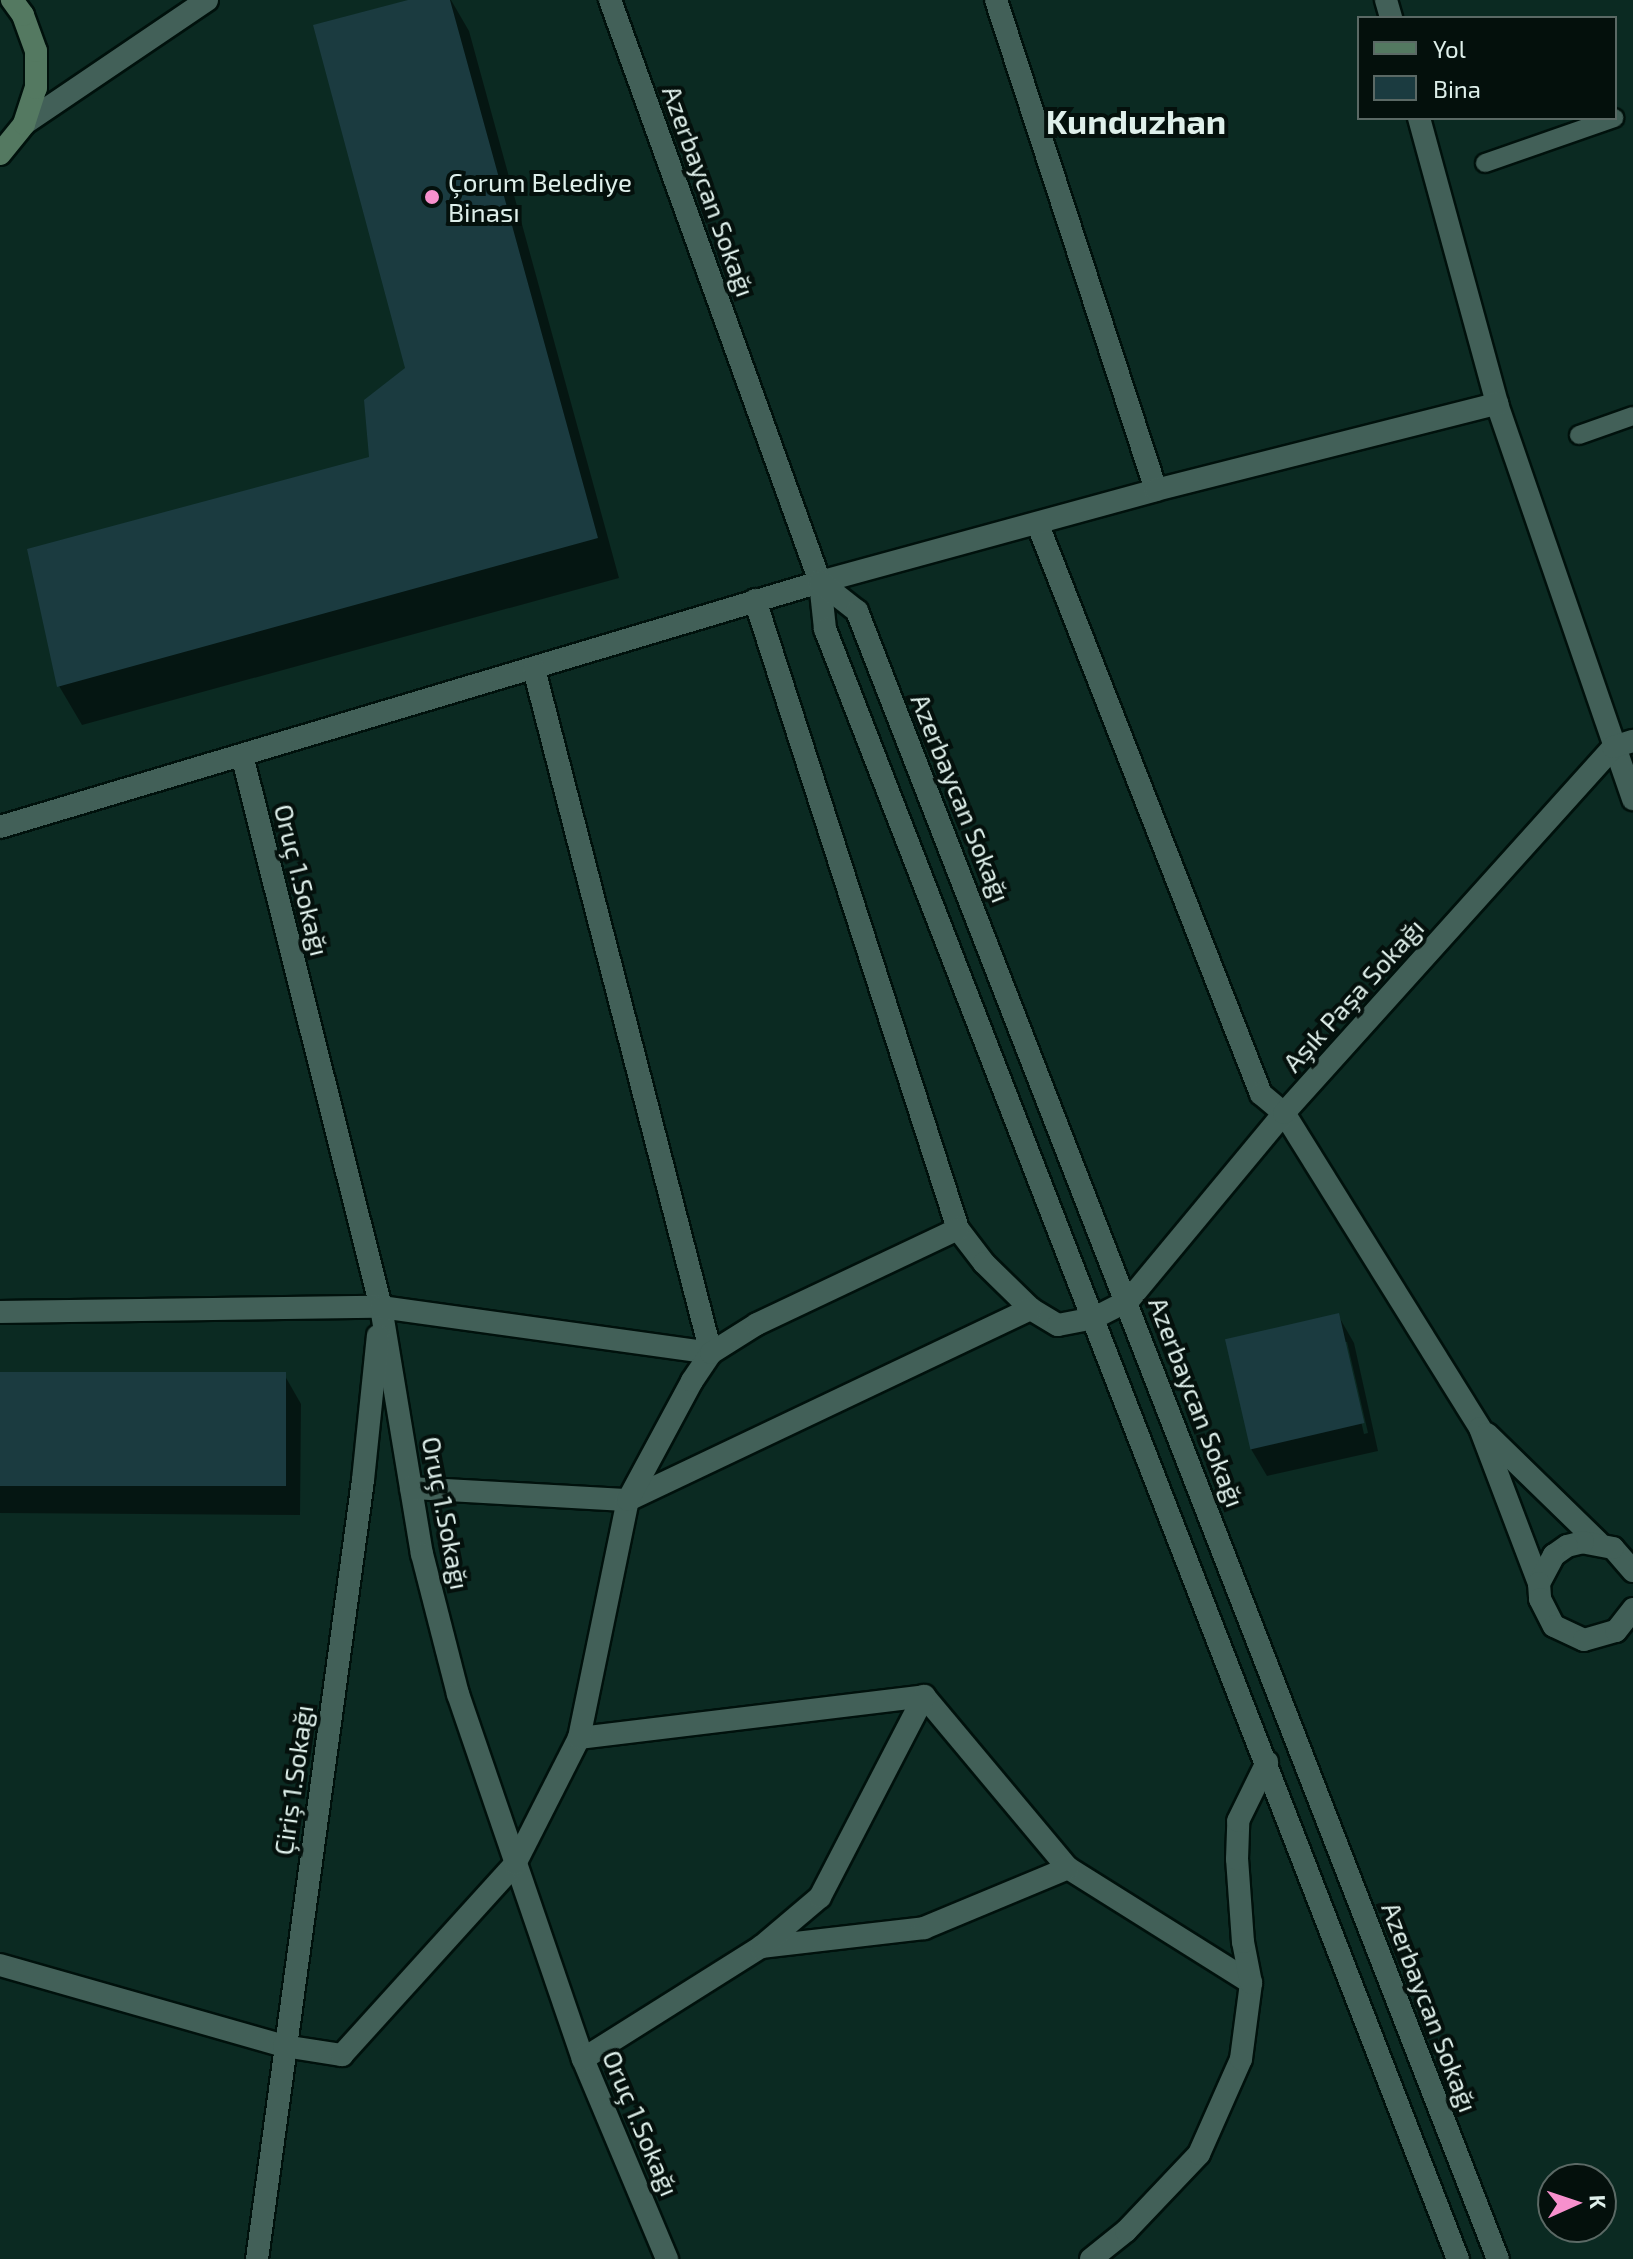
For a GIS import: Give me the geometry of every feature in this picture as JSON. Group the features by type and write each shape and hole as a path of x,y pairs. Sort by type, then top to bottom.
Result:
{"main road":[{"path":"2,156 24,124 36,88 36,51 23,15 12,0"}],"street":[{"path":"24,124 207,0"},
{"name":"Azerbaycan Sokağı","path":"610,0 820,582 825,629 1458,2259"},
{"path":"996,0 1156,490"},
{"path":"1420,120 1497,404 1623,744 1633,799"},
{"path":"0,827 534,669 755,600 1038,525 1156,490 1497,404"},
{"path":"1038,525 1261,1094 1284,1113 1480,1428 1539,1583 1545,1614 1554,1626 1584,1640 1600,1638 1616,1631 1633,1610"},
{"name":"Azerbaycan Sokağı","path":"820,582 857,611 1128,1301 1498,2259"},
{"path":"755,600 958,1229 984,1263 1031,1309 1058,1325 1094,1318 1128,1301"},
{"path":"534,669 711,1353"},
{"name":"Aşık Paşa Sokağı","path":"1128,1301 1284,1113 1623,744"},
{"name":"Oruç 1.Sokağı","path":"242,755 381,1307 422,1554 458,1694 583,2059 667,2259"},
{"path":"0,1965 284,2046 342,2055 515,1864 579,1738 628,1500 692,1381 711,1353 757,1324 958,1229"},
{"path":"0,1312 381,1307 711,1353"},
{"name":"Çiriş 1.Sokağı","path":"257,2259 363,1480 381,1307"},
{"path":"411,1488 628,1500 1031,1309"},
{"path":"1480,1428 1615,1546 1633,1571"},
{"path":"1539,1583 1544,1568 1567,1546 1615,1546"},
{"path":"579,1738 924,1696"},
{"path":"924,1696 1068,1868 1251,1983"},
{"path":"583,2059 761,1947 820,1897 924,1696"},
{"path":"1091,2259 1126,2231 1199,2154 1241,2059 1251,1983 1241,1914 1238,1821 1267,1762"},
{"path":"761,1947 924,1928 1068,1868"}],"lane":[{"path":"1485,163 1608,120"},
{"path":"1579,435 1633,416"}],"building":[{"name":"Çorum Belediye Binası","path":"408,0 450,0 598,538 57,687 27,549 369,457 364,400 405,368 313,25"},
{"path":"1339,1313 1364,1423 1250,1449 1225,1339"},
{"path":"0,1372 286,1372 286,1486 0,1486"}],"place":[{"name":"Çorum Belediye Binası","path":"432,197"}],"district":[{"name":"Kunduzhan","path":"1136,121"}]}
